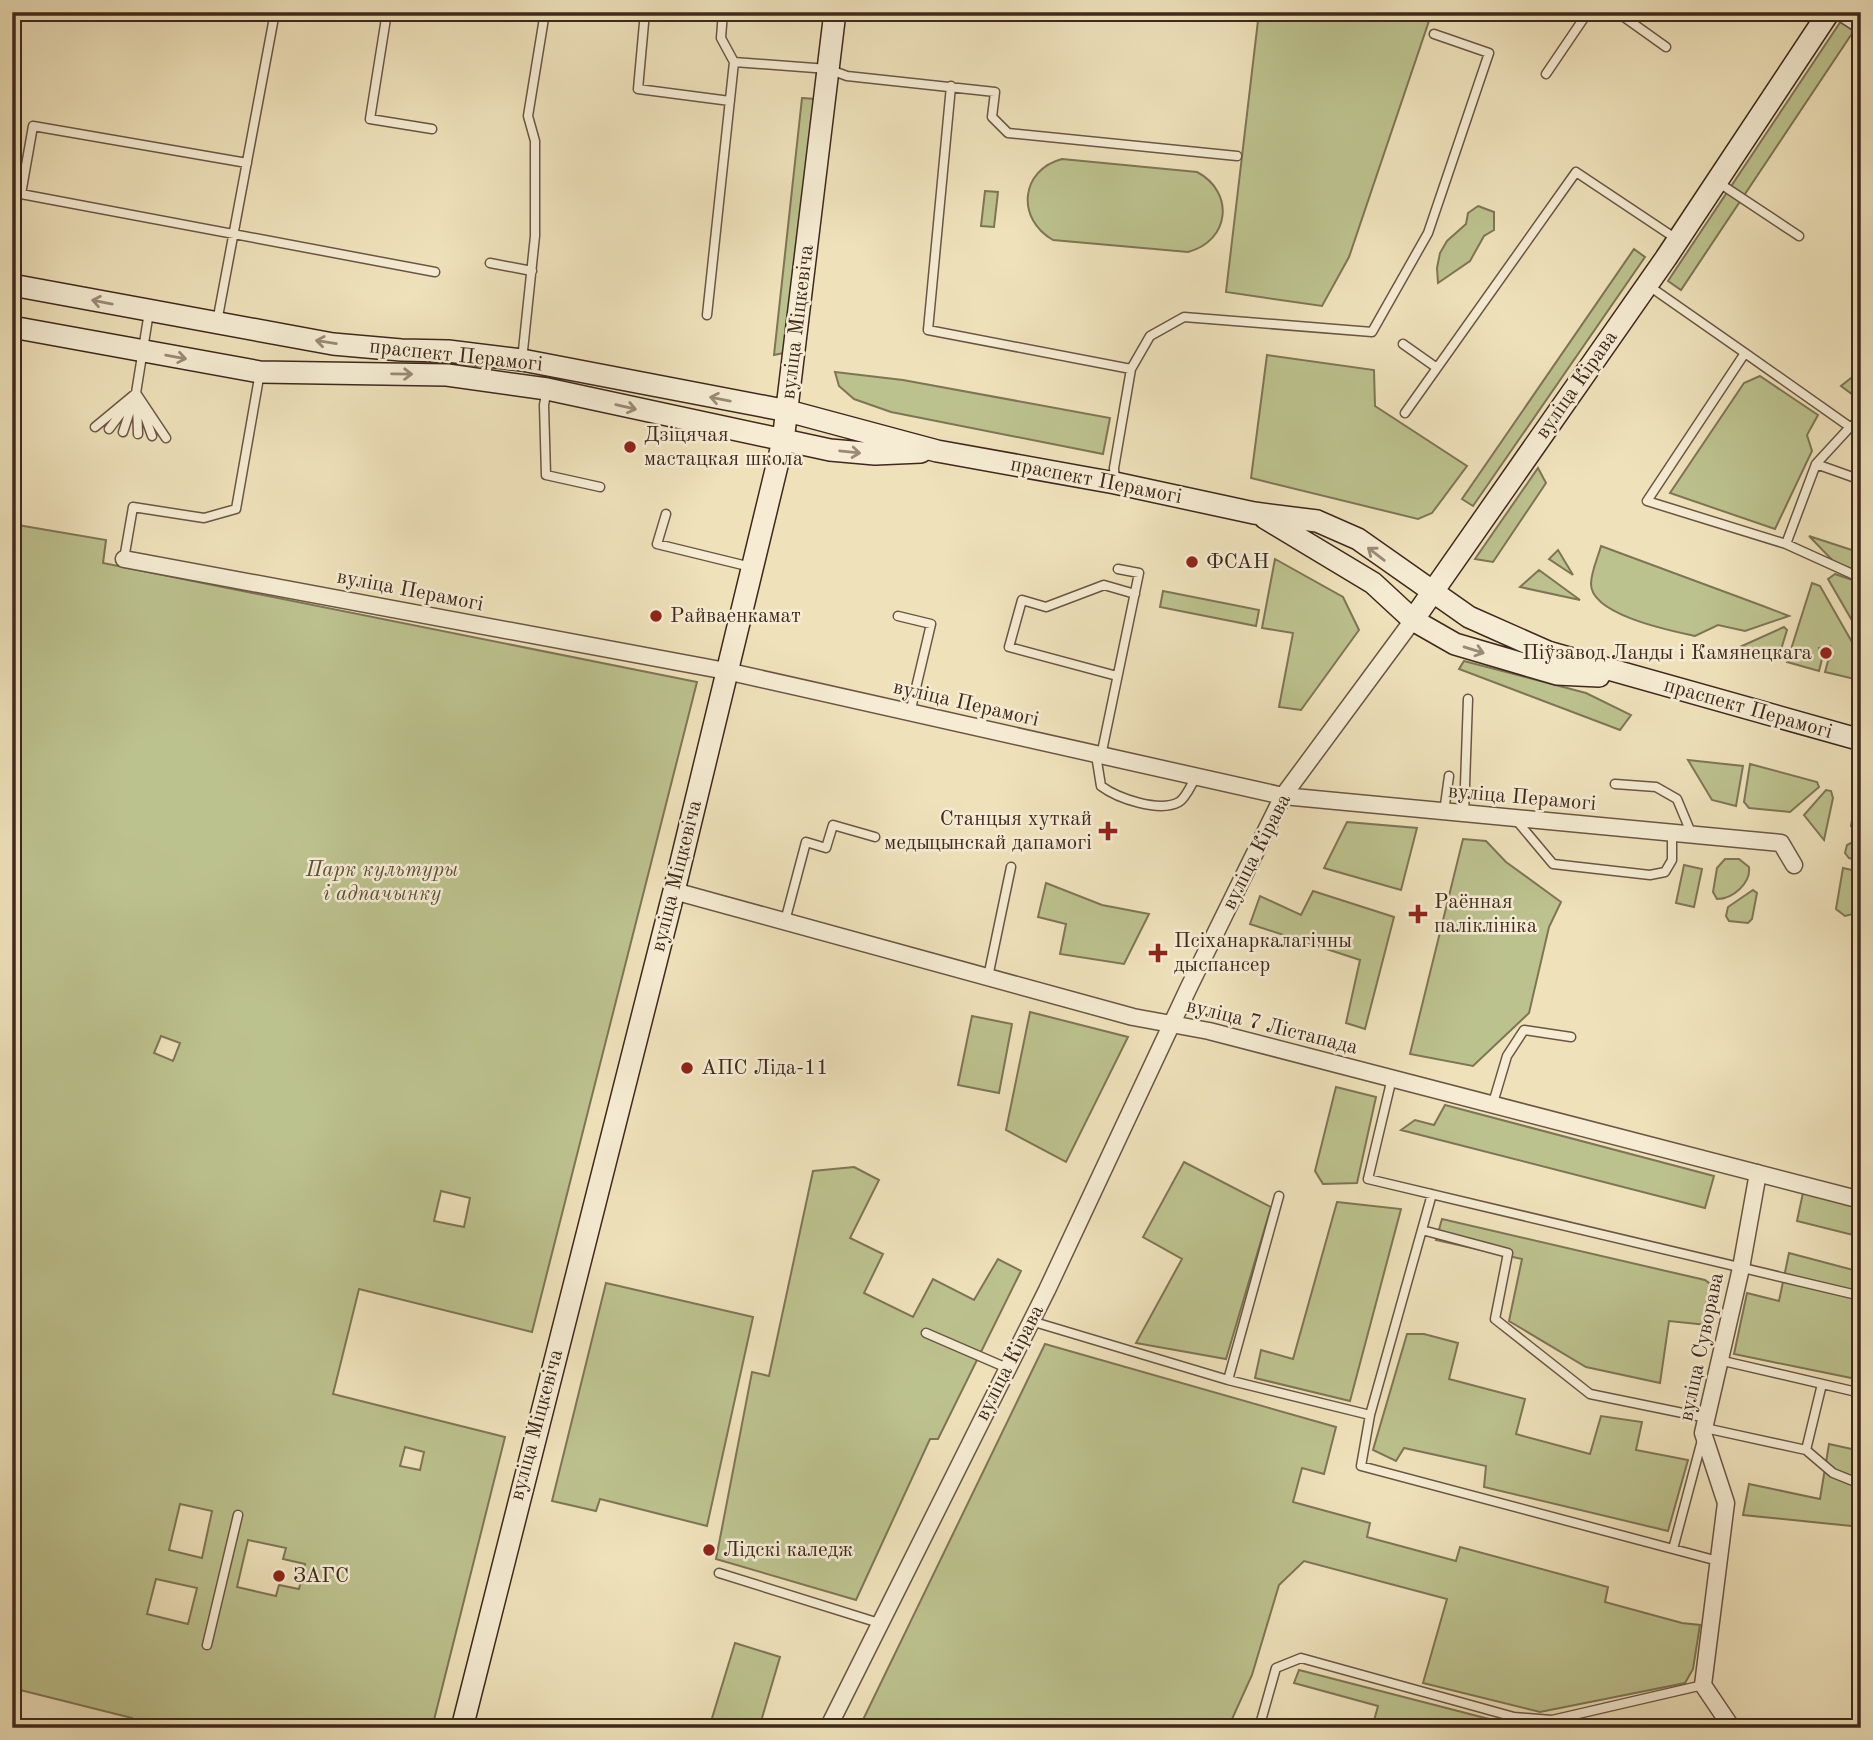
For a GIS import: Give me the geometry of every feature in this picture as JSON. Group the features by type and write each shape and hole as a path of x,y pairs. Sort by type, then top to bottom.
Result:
{"main road":[{"name":"вуліца Міцкевіча","path":"462,1728 674,891 783,441 835,12"},
{"name":"вуліца Кірава","path":"1413,620 1678,240 1831,12"},
{"name":"праспект Перамогі","path":"12,285 333,344 448,351 522,360 788,411 937,451 1115,482 1254,513 1317,521 1357,539 1469,617 1548,652 1861,740"},
{"name":"праспект Перамогі","path":"12,327 260,372 447,375 547,389 783,441 876,454 937,451"},
{"name":"праспект Перамогі","path":"1254,513 1373,583 1413,620 1455,644 1557,674 1636,678"}],"street":[{"name":"вуліца Перамогі","path":"124,559 726,671 1283,796 1780,843 1794,865"},
{"name":"вуліца Кірава","path":"828,1728 1031,1321 1171,1024 1283,796 1413,620"},
{"name":"вуліца 7 Лістапада","path":"674,891 988,977 1493,1103 1861,1200"},
{"name":"вуліца Суворава","path":"1703,1685 1726,1503 1705,1426 1741,1268 1758,1173"},
{"path":"1703,1685 1732,1728"}],"lane":[{"path":"217,324 275,12"},
{"path":"387,12 370,119 432,129"},
{"path":"522,360 532,271 535,141 528,117 545,12"},
{"path":"645,12 638,89 730,102"},
{"path":"707,315 734,62 721,38 723,12"},
{"path":"1546,74 1588,12"},
{"path":"1617,12 1666,47"},
{"path":"1831,12 1861,30"},
{"path":"1115,482 1114,468 1131,369 1150,336 1184,317 1372,332 1428,233 1489,53 1434,34"},
{"path":"734,62 828,69 847,76 995,92 992,117 1009,134 1237,156"},
{"path":"951,86 928,330 1131,369"},
{"path":"247,163 33,126 21,194 435,272"},
{"path":"1405,413 1576,172 1678,240"},
{"path":"1717,181 1799,236"},
{"path":"490,263 532,271"},
{"path":"1647,285 1850,427"},
{"path":"123,432 136,393 149,312"},
{"path":"1403,344 1437,368"},
{"path":"1745,354 1647,502 1786,544 1861,578"},
{"path":"124,559 133,507 204,518 236,509 260,372"},
{"path":"547,389 544,405 547,475 600,487"},
{"path":"95,427 136,393"},
{"path":"109,429 136,393"},
{"path":"136,393 138,434"},
{"path":"136,393 152,436"},
{"path":"136,393 166,438"},
{"path":"1786,544 1816,464 1850,427 1861,420"},
{"path":"1816,464 1861,480"},
{"path":"666,514 657,544 751,567"},
{"path":"1118,569 1139,573 1098,755 1101,786 1113,795 1165,807 1181,801 1197,775"},
{"path":"1117,676 1010,647 1022,600 1046,607 1104,585 1135,594"},
{"path":"898,616 931,624 910,713"},
{"path":"1464,814 1468,699"},
{"path":"1444,812 1449,776"},
{"path":"1615,784 1656,788 1677,799 1692,835"},
{"path":"1515,819 1553,864 1650,876 1665,872 1672,860 1672,833"},
{"path":"785,921 806,842 826,848 833,825 875,836"},
{"path":"988,977 1011,867"},
{"path":"1493,1103 1507,1056 1524,1030 1570,1037"},
{"path":"1391,1077 1368,1179 1861,1296"},
{"path":"1432,1194 1370,1415 1361,1466 1718,1561"},
{"path":"1228,1380 1279,1196"},
{"path":"1422,1230 1508,1252 1495,1319 1590,1394 1705,1426 1806,1450 1833,1473 1858,1483 1861,1488"},
{"path":"1031,1321 1228,1380 1370,1415"},
{"path":"926,1333 1007,1368"},
{"path":"1720,1360 1861,1393"},
{"path":"1806,1450 1822,1384"},
{"path":"1673,1549 1705,1426"},
{"path":"207,1645 238,1515"},
{"path":"719,1573 879,1623"},
{"path":"1259,1728 1276,1668 1301,1658 1514,1717 1552,1720 1703,1685"}],"green space":[{"path":"1259,12 1432,12 1349,257 1322,306 1226,292"},
{"path":"1847,12 1861,12 1861,20 1681,290 1668,281"},
{"path":"802,98 815,99 784,353 774,355"},
{"path":"1062,159 1197,172 1218,191 1222,203 1219,227 1212,238 1188,252 1053,240 1041,231 1033,220 1028,196 1038,173"},
{"path":"985,191 998,192 994,227 981,226"},
{"path":"1478,206 1494,212 1494,230 1484,236 1470,261 1438,283 1440,253 1447,241 1466,224 1468,213"},
{"path":"1634,249 1645,257 1473,506 1462,499"},
{"path":"1267,355 1374,370 1375,406 1467,466 1432,513 1418,519 1251,478"},
{"path":"1861,370 1861,401 1841,386"},
{"path":"835,372 903,380 1110,418 1103,454 891,412 854,399 839,386"},
{"path":"1760,376 1818,415 1807,435 1812,451 1775,529 1670,493 1744,383"},
{"path":"1538,468 1546,483 1493,562 1475,559"},
{"name":"Парк культуры і адпачынку","path":"12,524 106,540 103,563 697,682 532,1332 359,1289 333,1394 505,1437 432,1728 131,1728 132,1718 12,1688","holes":["161,1036 180,1043 173,1061 154,1053","441,1191 470,1198 464,1227 434,1221","405,1447 424,1452 420,1470 400,1466","180,1504 212,1511 202,1558 169,1550","248,1540 286,1548 283,1559 305,1564 299,1589 279,1585 276,1596 237,1587","156,1579 197,1588 188,1624 147,1614"]},
{"path":"1809,536 1861,553 1861,572 1835,563"},
{"path":"1601,546 1789,616 1745,631 1718,625 1695,636 1634,620 1618,613 1595,595 1591,579"},
{"path":"1558,550 1573,575 1549,559"},
{"path":"1275,559 1343,597 1359,630 1301,710 1279,707 1293,633 1262,628"},
{"path":"1539,570 1580,600 1520,587"},
{"path":"1835,574 1861,583 1861,636 1828,579"},
{"path":"1812,583 1820,586 1860,656 1859,680 1825,672 1828,661 1833,656 1830,646 1819,648 1822,659 1819,671 1787,662"},
{"path":"1163,591 1259,610 1256,626 1160,607"},
{"path":"1784,627 1787,630 1779,656 1775,658 1742,646"},
{"path":"1464,661 1586,693 1631,715 1620,730 1459,669"},
{"path":"1688,760 1743,766 1736,806 1712,800"},
{"path":"1750,764 1817,782 1819,787 1790,812 1749,808 1744,802"},
{"path":"1826,790 1831,791 1833,798 1824,840 1804,815"},
{"path":"1861,798 1860,834 1851,826 1855,803"},
{"path":"1347,822 1417,828 1401,890 1324,868"},
{"path":"1463,839 1486,841 1506,862 1561,902 1549,927 1529,1013 1473,1066 1410,1054"},
{"path":"1853,842 1861,844 1861,861 1849,858 1845,853 1847,845"},
{"path":"1725,859 1739,859 1749,867 1749,873 1740,889 1717,899 1713,892 1717,868"},
{"path":"1684,865 1702,869 1694,907 1676,903"},
{"path":"1843,868 1861,872 1861,912 1845,916 1836,909"},
{"path":"1046,883 1102,905 1149,914 1124,964 1060,954 1066,924 1038,917"},
{"path":"1753,890 1757,893 1752,919 1748,923 1729,921 1726,916 1728,907"},
{"path":"1313,891 1394,917 1365,1029 1346,1023 1360,960 1250,924 1260,896 1301,915"},
{"path":"1030,1012 1128,1037 1066,1162 1006,1130"},
{"path":"972,1016 1012,1024 999,1093 958,1085"},
{"path":"1336,1087 1376,1097 1357,1183 1323,1184 1315,1171"},
{"path":"1445,1105 1714,1176 1705,1208 1401,1130 1415,1120 1434,1125"},
{"path":"1184,1162 1271,1207 1226,1359 1136,1343 1182,1259 1143,1237"},
{"path":"854,1167 879,1180 850,1238 883,1254 864,1293 913,1317 933,1279 974,1300 998,1259 1021,1271 938,1439 930,1439 856,1600 716,1559 752,1372 769,1376 813,1171"},
{"path":"1804,1188 1861,1203 1861,1237 1797,1221"},
{"path":"1337,1202 1401,1209 1350,1401 1255,1378 1261,1350 1293,1359"},
{"path":"1442,1219 1705,1280 1718,1290 1712,1319 1707,1325 1669,1321 1660,1383 1586,1367 1509,1321 1522,1259 1436,1240"},
{"path":"1789,1253 1861,1272 1861,1380 1734,1354 1747,1293 1779,1301"},
{"path":"606,1283 753,1317 707,1526 600,1499 596,1511 552,1501"},
{"path":"1407,1334 1424,1334 1458,1343 1449,1379 1525,1399 1516,1434 1590,1454 1601,1416 1642,1422 1636,1450 1688,1460 1668,1531 1484,1487 1486,1466 1404,1448 1396,1461 1373,1450"},
{"path":"1045,1344 1336,1427 1324,1474 1302,1468 1293,1502 1370,1523 1367,1537 1456,1561 1460,1547 1608,1587 1605,1602 1682,1623 1700,1625 1693,1669 1685,1683 1540,1712 1423,1683 1447,1599 1304,1561 1279,1585 1252,1675 1228,1728 859,1728"},
{"path":"1829,1444 1861,1451 1861,1527 1743,1515 1749,1484 1820,1499"},
{"path":"735,1643 780,1657 759,1728 709,1728"},
{"path":"1299,1670 1524,1728 1372,1728 1378,1706 1294,1683"}],"place":[{"name":"Дзіцячая мастацкая школа","path":"630,447"},
{"name":"ФСАН","path":"1192,562"},
{"name":"Райваенкамат","path":"656,616"},
{"name":"Піўзавод Ланды і Камянецкага","path":"1826,653"},
{"name":"Станцыя хуткай медыцынскай дапамогі","path":"1108,831"},
{"name":"Раённая паліклініка","path":"1418,914"},
{"name":"Псіханаркалагічны дыспансер","path":"1158,953"},
{"name":"АПС Ліда-11","path":"687,1068"},
{"name":"Лідскі каледж","path":"709,1550"},
{"name":"ЗАГС","path":"279,1576"}]}
